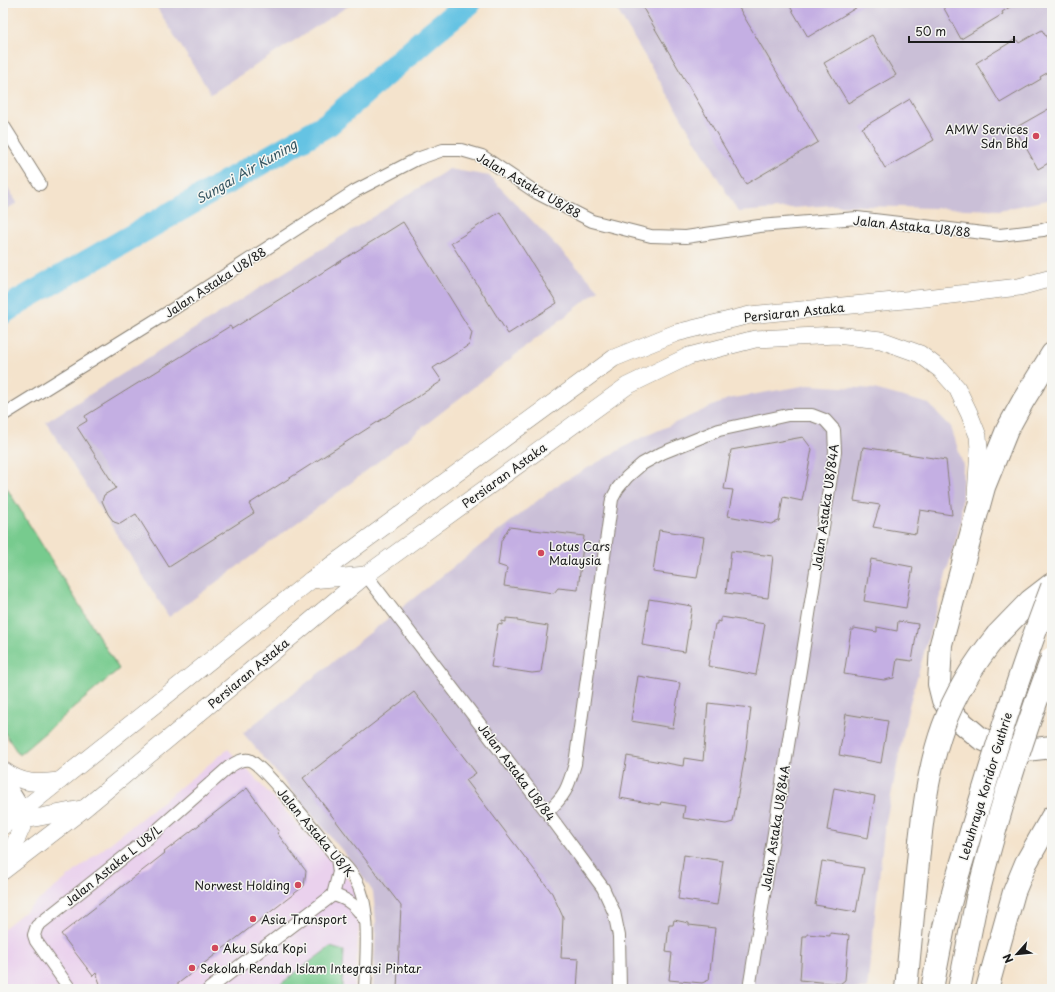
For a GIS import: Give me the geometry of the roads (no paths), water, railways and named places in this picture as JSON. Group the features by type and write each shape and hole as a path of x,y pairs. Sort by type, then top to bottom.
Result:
{"highway":[{"path":"1047,744 1026,750 1002,748 980,738 953,715 943,700 939,684 941,644 984,487 1008,430 1023,401 1052,354"},
{"path":"906,989 924,804 943,727 969,674 984,651 997,635 1030,601 1052,586"},
{"name":"Lebuhraya Koridor Guthrie","path":"932,989 944,927 955,885 1016,686 1052,586"},
{"name":"Lebuhraya Koridor Guthrie","path":"959,989 977,898 994,834 1020,751 1052,658"},
{"path":"987,989 1014,892 1026,863 1052,817"}],"main road":[{"name":"Persiaran Astaka","path":"3,826 22,815 59,781 311,580 614,358 676,334 750,315 1004,289 1020,287 1052,278"},
{"name":"Persiaran Astaka","path":"3,870 86,808 366,575 627,386 689,356 755,339 836,335 881,340 920,354 941,370 957,388 978,436 979,449 975,516"},
{"path":"311,580 366,575"},
{"path":"3,770 9,775 22,781 41,783 59,781"},
{"path":"3,870 22,815 86,808"}],"street":[{"path":"3,125 40,184"},
{"name":"Jalan Astaka U8/88","path":"3,414 167,313 355,191 417,158 443,150 461,150 482,156 537,193 592,221 651,236 686,237 759,226 857,218 1000,235 1043,230 1052,226"},
{"name":"Jalan Astaka U8/84A","path":"547,812 559,801 567,789 575,764 612,499 618,488 627,477 642,464 662,453 719,430 788,415 812,415 825,420 834,430 835,452 750,989"},
{"name":"Jalan Astaka U8/84","path":"366,575 547,812 603,888 614,912 619,936 620,989"},
{"name":"Jalan Astaka U8/K","path":"248,760 253,762 277,786 347,868 358,886 365,906 367,941 365,989"},
{"name":"Jalan Astaka L U8/L","path":"70,989 36,941 34,935 37,926 147,839 229,767 237,762 248,760"},
{"path":"3,775 22,815"},
{"path":"3,794 22,815"},
{"path":"209,989 333,895 339,872 337,858"},
{"path":"333,895 341,897 358,908 365,920"}],"waterway":[{"name":"Sungai Air Kuning","path":"3,312 328,124 433,32 469,3"}],"place":[{"name":"AMW Services Sdn Bhd","path":"1036,136"},
{"name":"Lotus Cars Malaysia","path":"541,553"},
{"name":"Norwest Holding","path":"298,885"},
{"name":"Asia Transport","path":"253,919"},
{"name":"Aku Suka Kopi","path":"215,948"},
{"name":"Sekolah Rendah Islam Integrasi Pintar","path":"192,968"}]}
